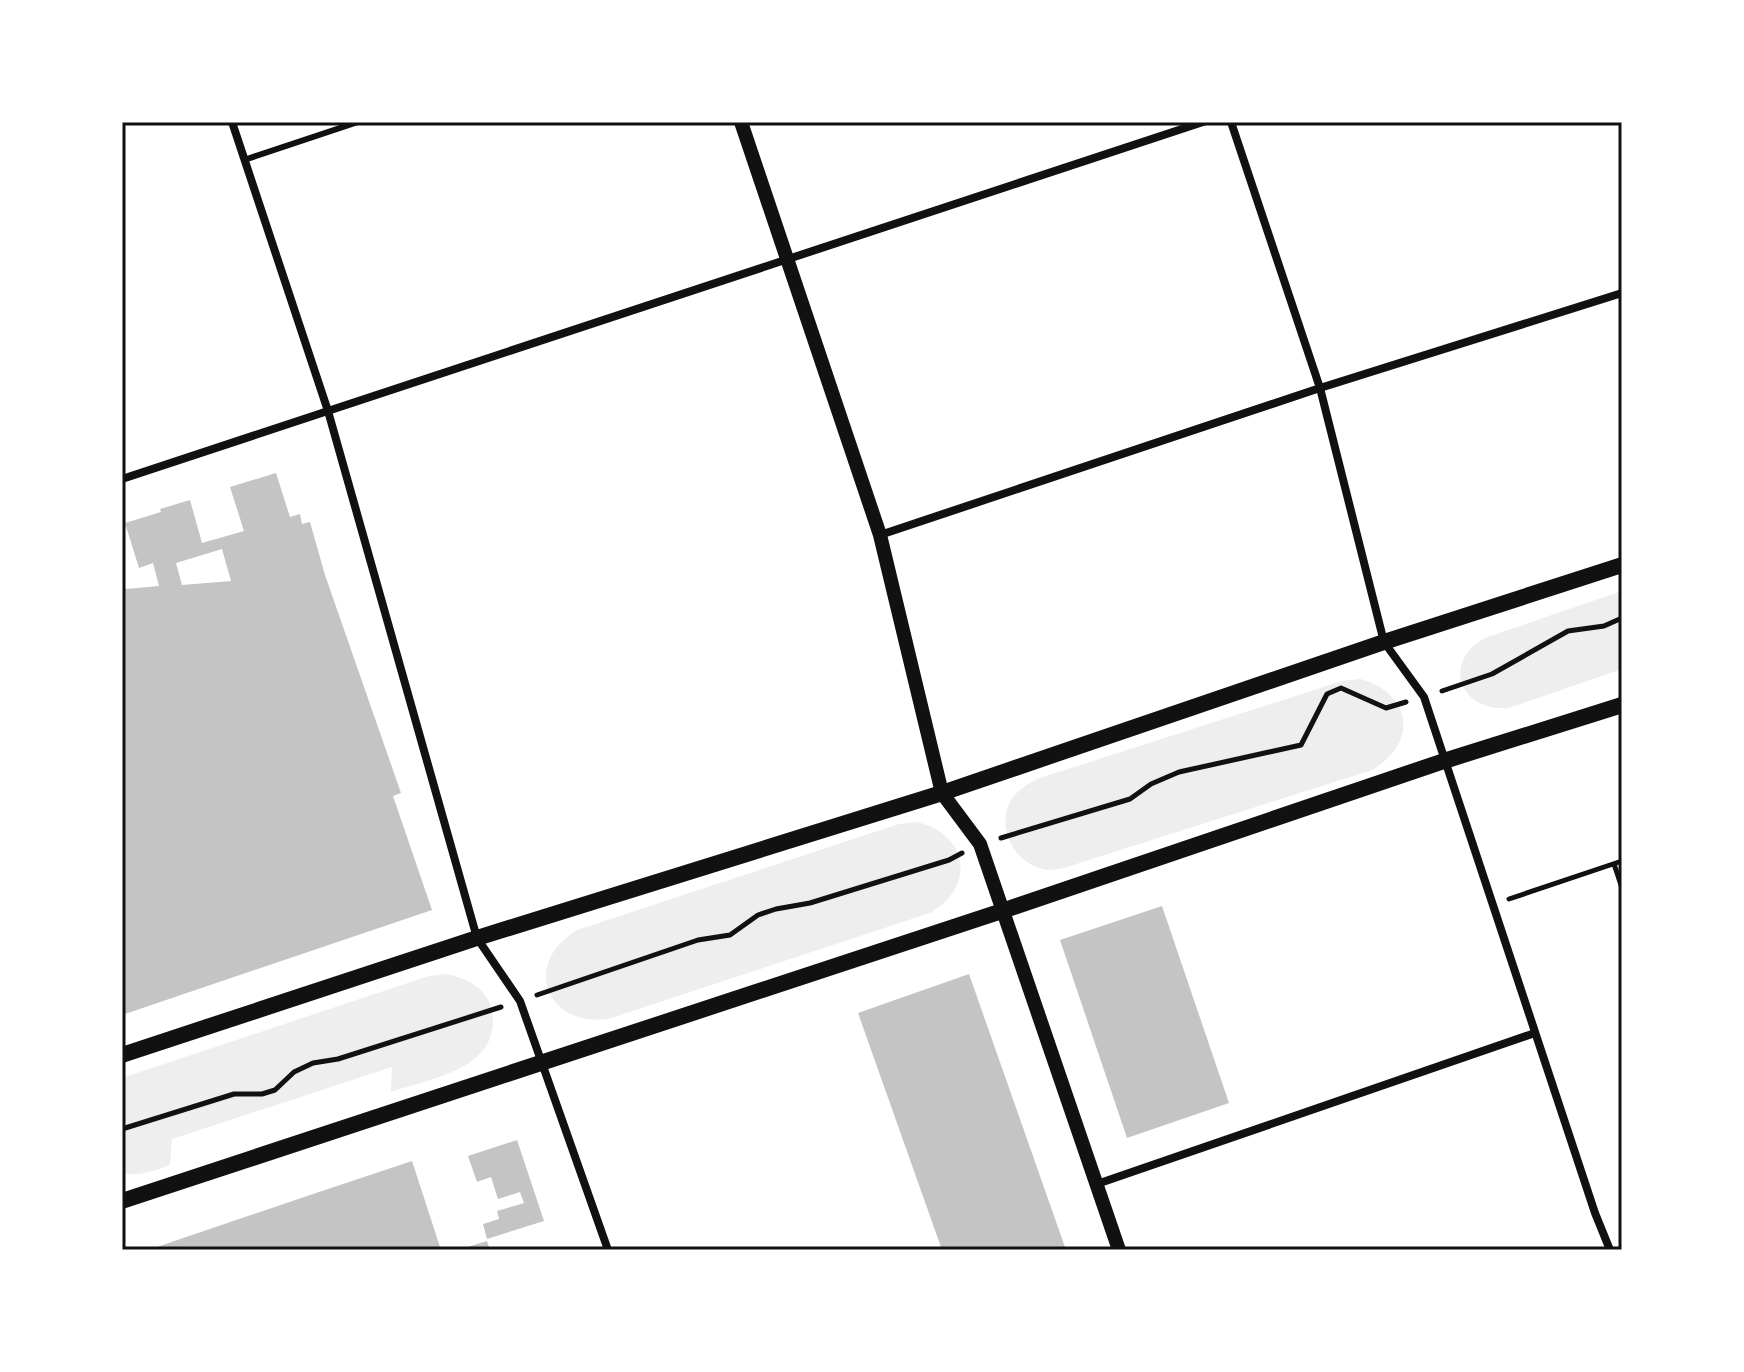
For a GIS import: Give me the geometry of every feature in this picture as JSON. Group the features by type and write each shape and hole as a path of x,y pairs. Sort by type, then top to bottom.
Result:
{"main road":[{"path":"122,1055 477,938 942,793 1384,642 1622,565"},
{"path":"122,1201 1002,911 1444,761 1622,705"}],"street":[{"path":"232,122 328,411 477,938 520,1001 608,1250"},
{"path":"741,122 880,535 942,793 980,844 1119,1250"},
{"path":"122,479 1203,122"},
{"path":"1231,122 1320,388 1384,642 1424,697 1595,1213 1610,1250"},
{"path":"880,535 1320,388 1622,293"},
{"path":"1097,1184 1535,1033"}],"lane":[{"path":"244,160 358,122"}],"path":[{"path":"122,1129 234,1094 262,1094 275,1090 294,1072 313,1063 338,1059 520,1001 698,940 730,935 758,915 810,903 936,864 980,844 1130,799 1151,784 1179,772 1301,745 1327,694 1341,688 1386,708 1492,674 1568,631 1604,626 1622,618"},
{"path":"1493,905 1622,861"},
{"path":"1614,864 1622,888"}],"shaded area":[{"path":"1622,591 1622,669 1509,708 1478,703 1468,694 1460,672 1463,660 1471,648 1485,638"},
{"path":"1360,679 1390,695 1399,707 1403,720 1403,733 1397,746 1387,759 1372,770 1067,867 1049,870 1038,867 1019,855 1012,846 1006,826 1009,804 1021,789 1037,779 1342,681"},
{"path":"917,822 947,838 956,849 960,862 960,876 955,889 945,902 930,913 608,1019 586,1019 569,1013 556,1003 548,990 546,975 550,959 560,944 577,930 899,824"},
{"path":"447,974 476,986 490,1004 492,1031 486,1047 475,1059 443,1076 391,1092 392,1067 172,1139 170,1165 140,1174 122,1173 122,1078 429,976"}],"building":[{"path":"276,473 290,517 300,514 302,524 310,522 325,575 401,793 393,796 432,910 122,1015 122,577 126,589 159,586 153,563 139,568 125,523 190,500 202,543 244,531 230,487","holes":["222,549 231,581 182,585 176,563"]},
{"path":"1162,906 1229,1103 1127,1138 1060,940"},
{"path":"969,974 1066,1250 942,1250 858,1013"},
{"path":"517,1140 544,1221 487,1239 483,1224 499,1219 497,1211 524,1203 520,1192 498,1199 491,1177 477,1182 468,1156"},
{"path":"412,1161 441,1250 148,1250 319,1192"},
{"path":"487,1241 490,1250 461,1250 461,1249"}]}
